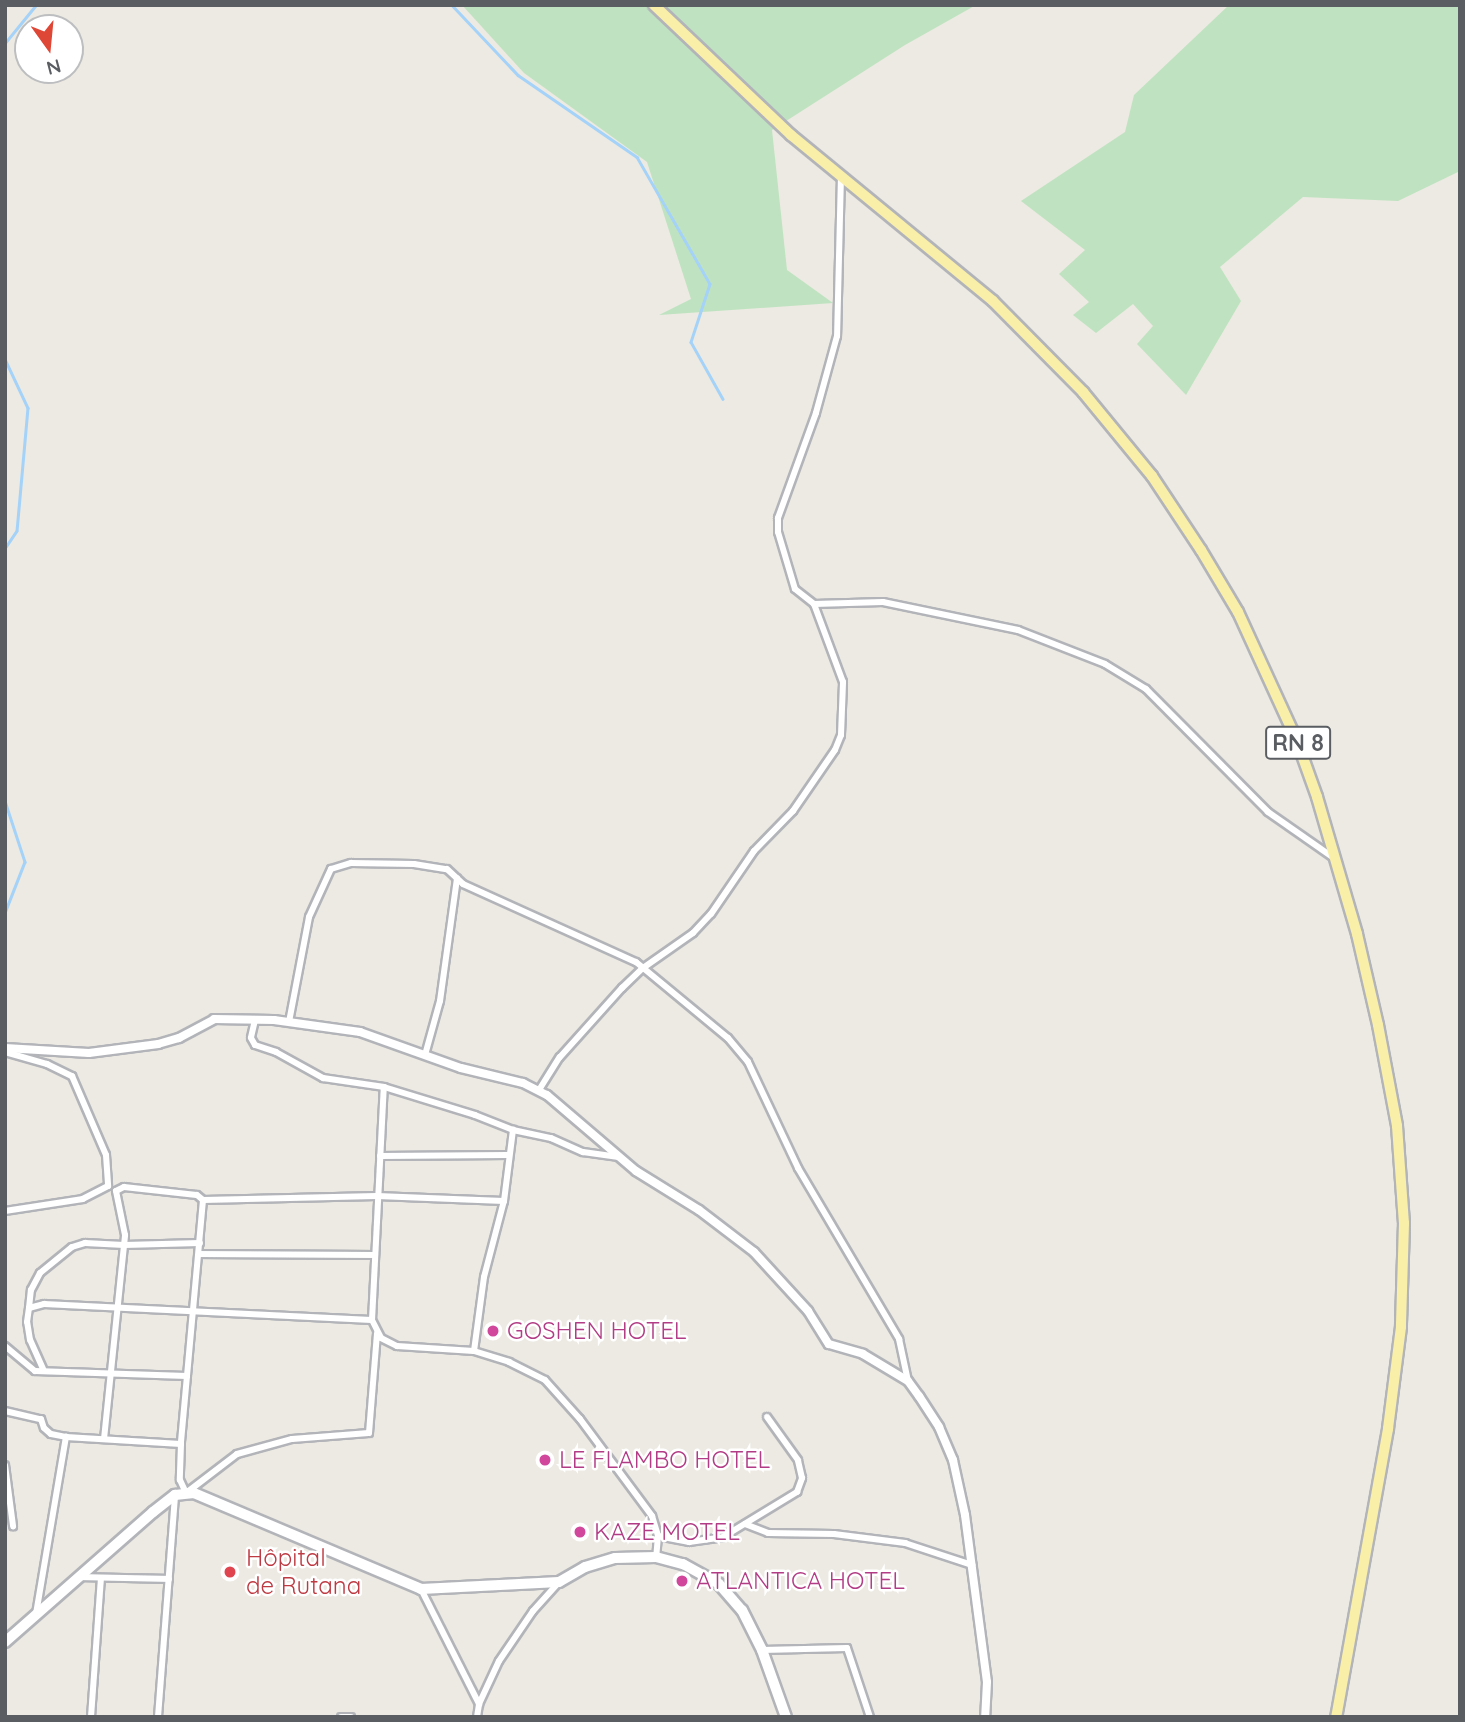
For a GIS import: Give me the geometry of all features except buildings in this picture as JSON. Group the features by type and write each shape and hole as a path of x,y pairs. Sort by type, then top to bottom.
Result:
{"main road":[{"name":"RN 8","path":"654,5 791,135 993,301 1083,392 1152,476 1238,612 1272,680 1313,786 1357,934 1391,1081 1404,1223 1401,1327 1388,1429 1336,1717"},
{"path":"5,1642 78,1577 181,1494 194,1493 421,1589 559,1582 598,1562 656,1557 683,1563 719,1584 742,1611 762,1650 786,1717"}],"street":[{"path":"539,1090 560,1057 643,968 693,933 711,914 754,851 793,811 835,750 841,734 843,682 814,604 795,589 778,532 778,518 816,413 837,337 841,175"},
{"path":"814,604 883,602 1018,629 1105,664 1146,689 1268,812 1335,859"},
{"path":"289,1022 309,917 331,869 351,863 414,864 447,869 457,878 643,968 728,1038 748,1062 798,1168 899,1339 908,1381 939,1427 953,1460 972,1565 987,1682 985,1717"},
{"path":"425,1055 440,1001 457,878"},
{"path":"5,1050 89,1053 158,1044 179,1038 214,1019 289,1022 360,1032 539,1090 636,1171 699,1210 754,1252 808,1311 829,1344 863,1354 908,1381"},
{"path":"255,1020 251,1038 255,1045 276,1052 323,1078 384,1087 475,1115 513,1130 551,1138 583,1152 621,1157"},
{"path":"5,1050 47,1064 72,1076 106,1155 108,1186 83,1199 5,1211"},
{"path":"384,1087 373,1255 372,1320 381,1338 397,1346 474,1351 509,1362 545,1380 580,1419 652,1516 658,1536 656,1557"},
{"path":"474,1351 484,1277 503,1201 513,1130"},
{"path":"380,1156 508,1155"},
{"path":"104,1439 125,1235 116,1191 124,1187 197,1195 203,1200 377,1196 503,1201"},
{"path":"158,1717 169,1579 181,1494 180,1444 203,1200"},
{"path":"44,1371 30,1340 27,1322 31,1290 40,1273 72,1247 85,1243 200,1243"},
{"path":"199,1254 373,1255"},
{"path":"29,1308 44,1304 372,1320"},
{"path":"181,1494 237,1454 292,1439 369,1433 378,1332"},
{"path":"5,1346 35,1371 187,1376"},
{"path":"5,1411 41,1419 44,1428 51,1434 66,1437 180,1444"},
{"path":"658,1536 689,1542 723,1537 797,1492 803,1478 798,1460 766,1417"},
{"path":"36,1614 66,1437"},
{"path":"5,1465 13,1526"},
{"path":"744,1524 768,1533 834,1534 905,1543 972,1565"},
{"path":"78,1577 169,1579"},
{"path":"91,1717 101,1578"},
{"path":"477,1717 479,1704 499,1661 533,1611 559,1582"},
{"path":"421,1589 479,1704"},
{"path":"762,1650 847,1648 870,1717"},
{"path":"341,1717 351,1717"}],"green space":[{"path":"462,5 976,5 905,45 772,130 787,270 833,303 659,315 691,299 647,162 524,73"},
{"path":"1229,5 1460,5 1460,171 1398,201 1303,197 1220,267 1241,301 1186,395 1137,344 1153,326 1133,304 1096,333 1073,315 1089,302 1059,274 1085,250 1021,201 1125,132 1134,95"}],"waterway":[{"path":"5,43 36,5"},
{"path":"452,5 518,75 637,157 710,284 691,342 723,399"},
{"path":"5,359 28,408 17,531 5,549"},
{"path":"5,801 25,862 5,913"}],"place":[{"name":"GOSHEN HOTEL","path":"493,1331"},
{"name":"LE FLAMBO HOTEL","path":"545,1460"},
{"name":"KAZE MOTEL","path":"580,1532"},
{"name":"Hôpital de Rutana","path":"230,1572"},
{"name":"ATLANTICA HOTEL","path":"682,1581"}]}
